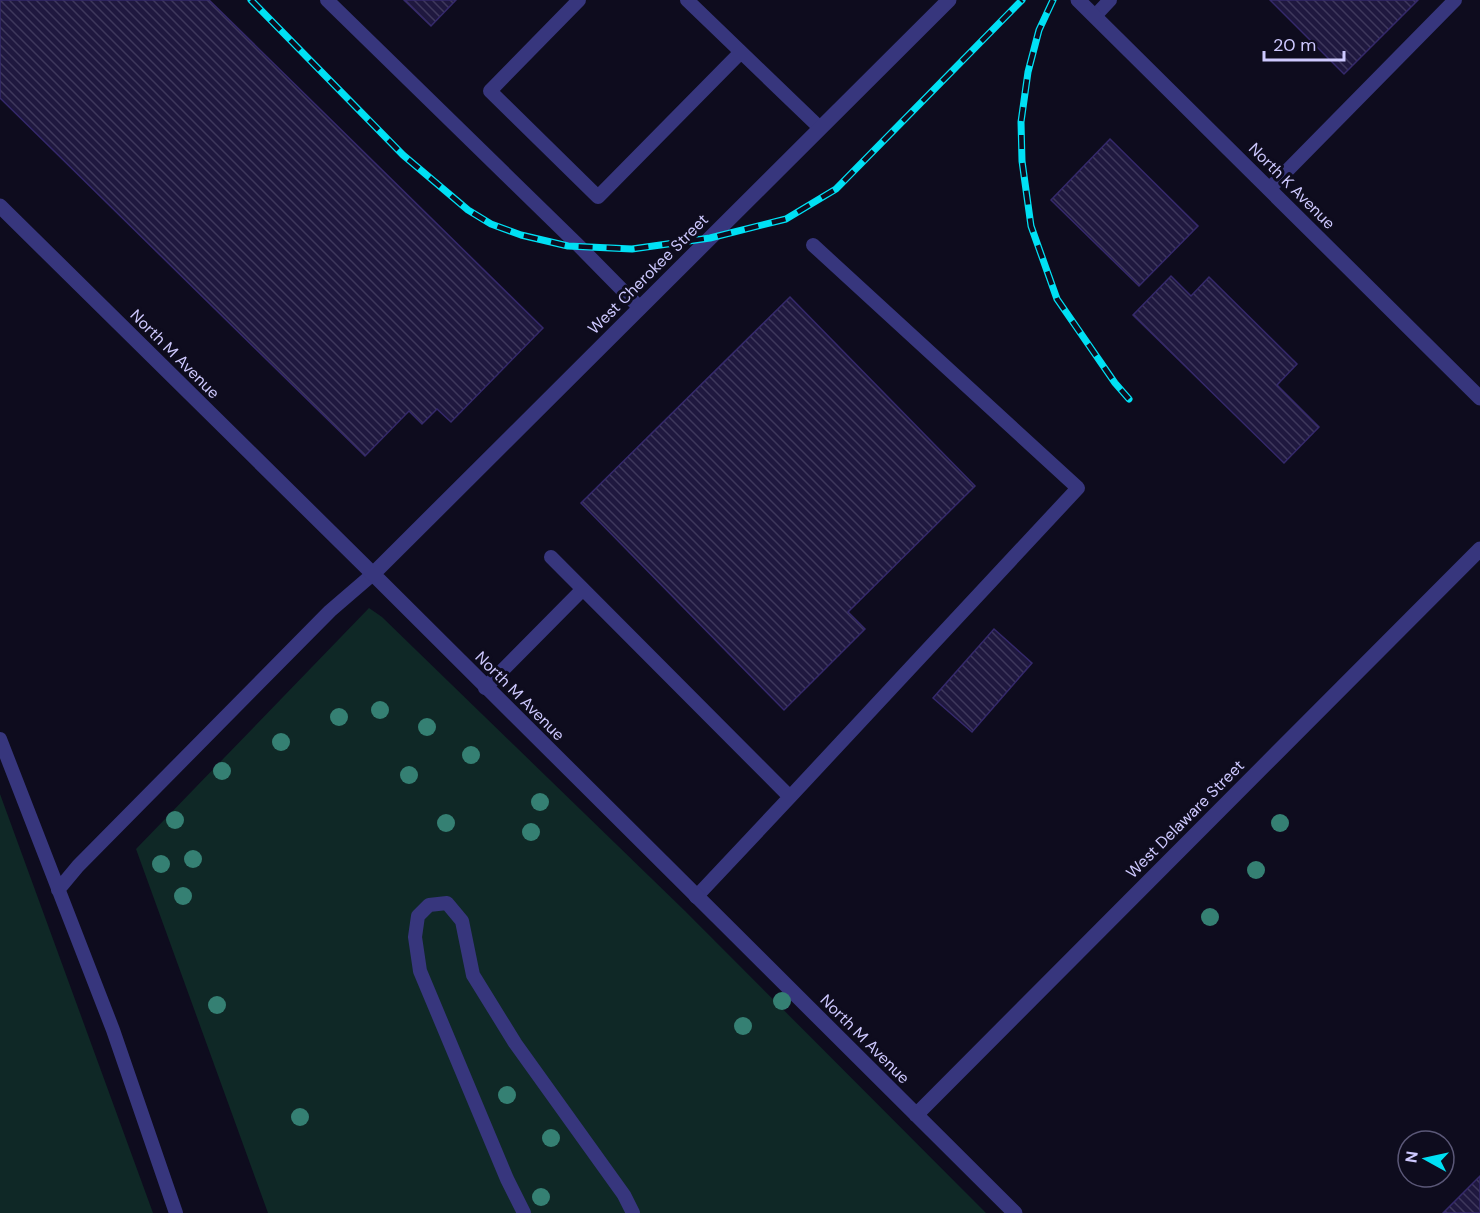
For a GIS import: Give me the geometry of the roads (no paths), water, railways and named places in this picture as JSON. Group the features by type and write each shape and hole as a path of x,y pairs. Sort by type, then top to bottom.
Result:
{"street":[{"name":"West Cherokee Street","path":"373,574 949,0"},
{"name":"North K Avenue","path":"1078,0 1480,398"},
{"name":"North M Avenue","path":"0,206 1014,1213"},
{"name":"West Delaware Street","path":"916,1115 1480,549"}],"lane":[{"path":"327,0 640,308"},
{"path":"579,0 490,91 598,197 741,52"},
{"path":"687,0 820,128"},
{"path":"1095,16 1110,0"},
{"path":"1269,189 1455,0"},
{"path":"696,897 1078,488 813,245"},
{"path":"551,558 790,797"},
{"path":"58,890 78,866 321,619 373,574"},
{"path":"485,688 583,589"},
{"path":"0,739 113,1030 176,1213"},
{"path":"524,1213 507,1179 420,971 415,937 418,916 429,904 447,903 462,921 473,975 515,1043 624,1195 633,1213"}],"railway":[{"path":"251,0 403,155 468,210 491,224 521,235 568,246 632,249 710,238 786,219 836,189 1022,0"},
{"path":"1053,0 1039,30 1028,72 1021,122 1022,161 1031,226 1057,299 1115,383 1129,399"}]}
